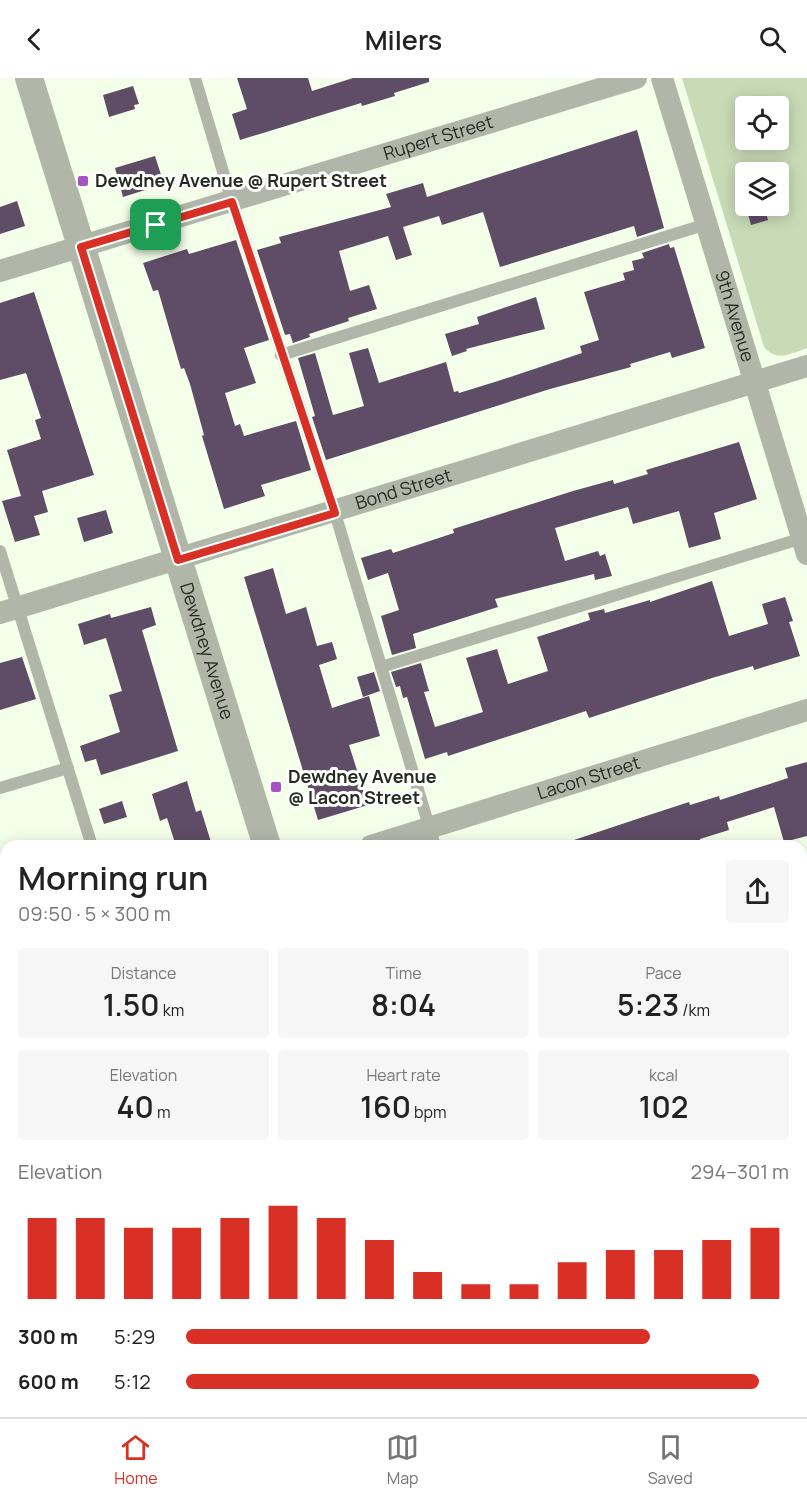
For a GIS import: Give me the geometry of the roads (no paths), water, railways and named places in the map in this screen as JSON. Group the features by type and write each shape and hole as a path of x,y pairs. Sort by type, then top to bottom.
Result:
{"street":[{"name":"Dewdney Avenue","path":"29,78 265,840"},
{"name":"Rupert Street","path":"0,271 636,78"},
{"name":"9th Avenue","path":"662,78 805,543"},
{"name":"Bond Street","path":"9,611 335,513 807,366"},
{"name":"Lacon Street","path":"412,840 432,837 807,710"}],"lane":[{"path":"195,78 281,355 335,513 432,837"},
{"path":"281,355 706,224"},
{"path":"381,667 805,543"},
{"path":"0,551 9,611 68,768 90,840"},
{"path":"0,788 68,768"}],"place":[{"name":"Dewdney Avenue @ Rupert Street","path":"83,181"},
{"name":"Dewdney Avenue @ Lacon Street","path":"276,787"}]}
